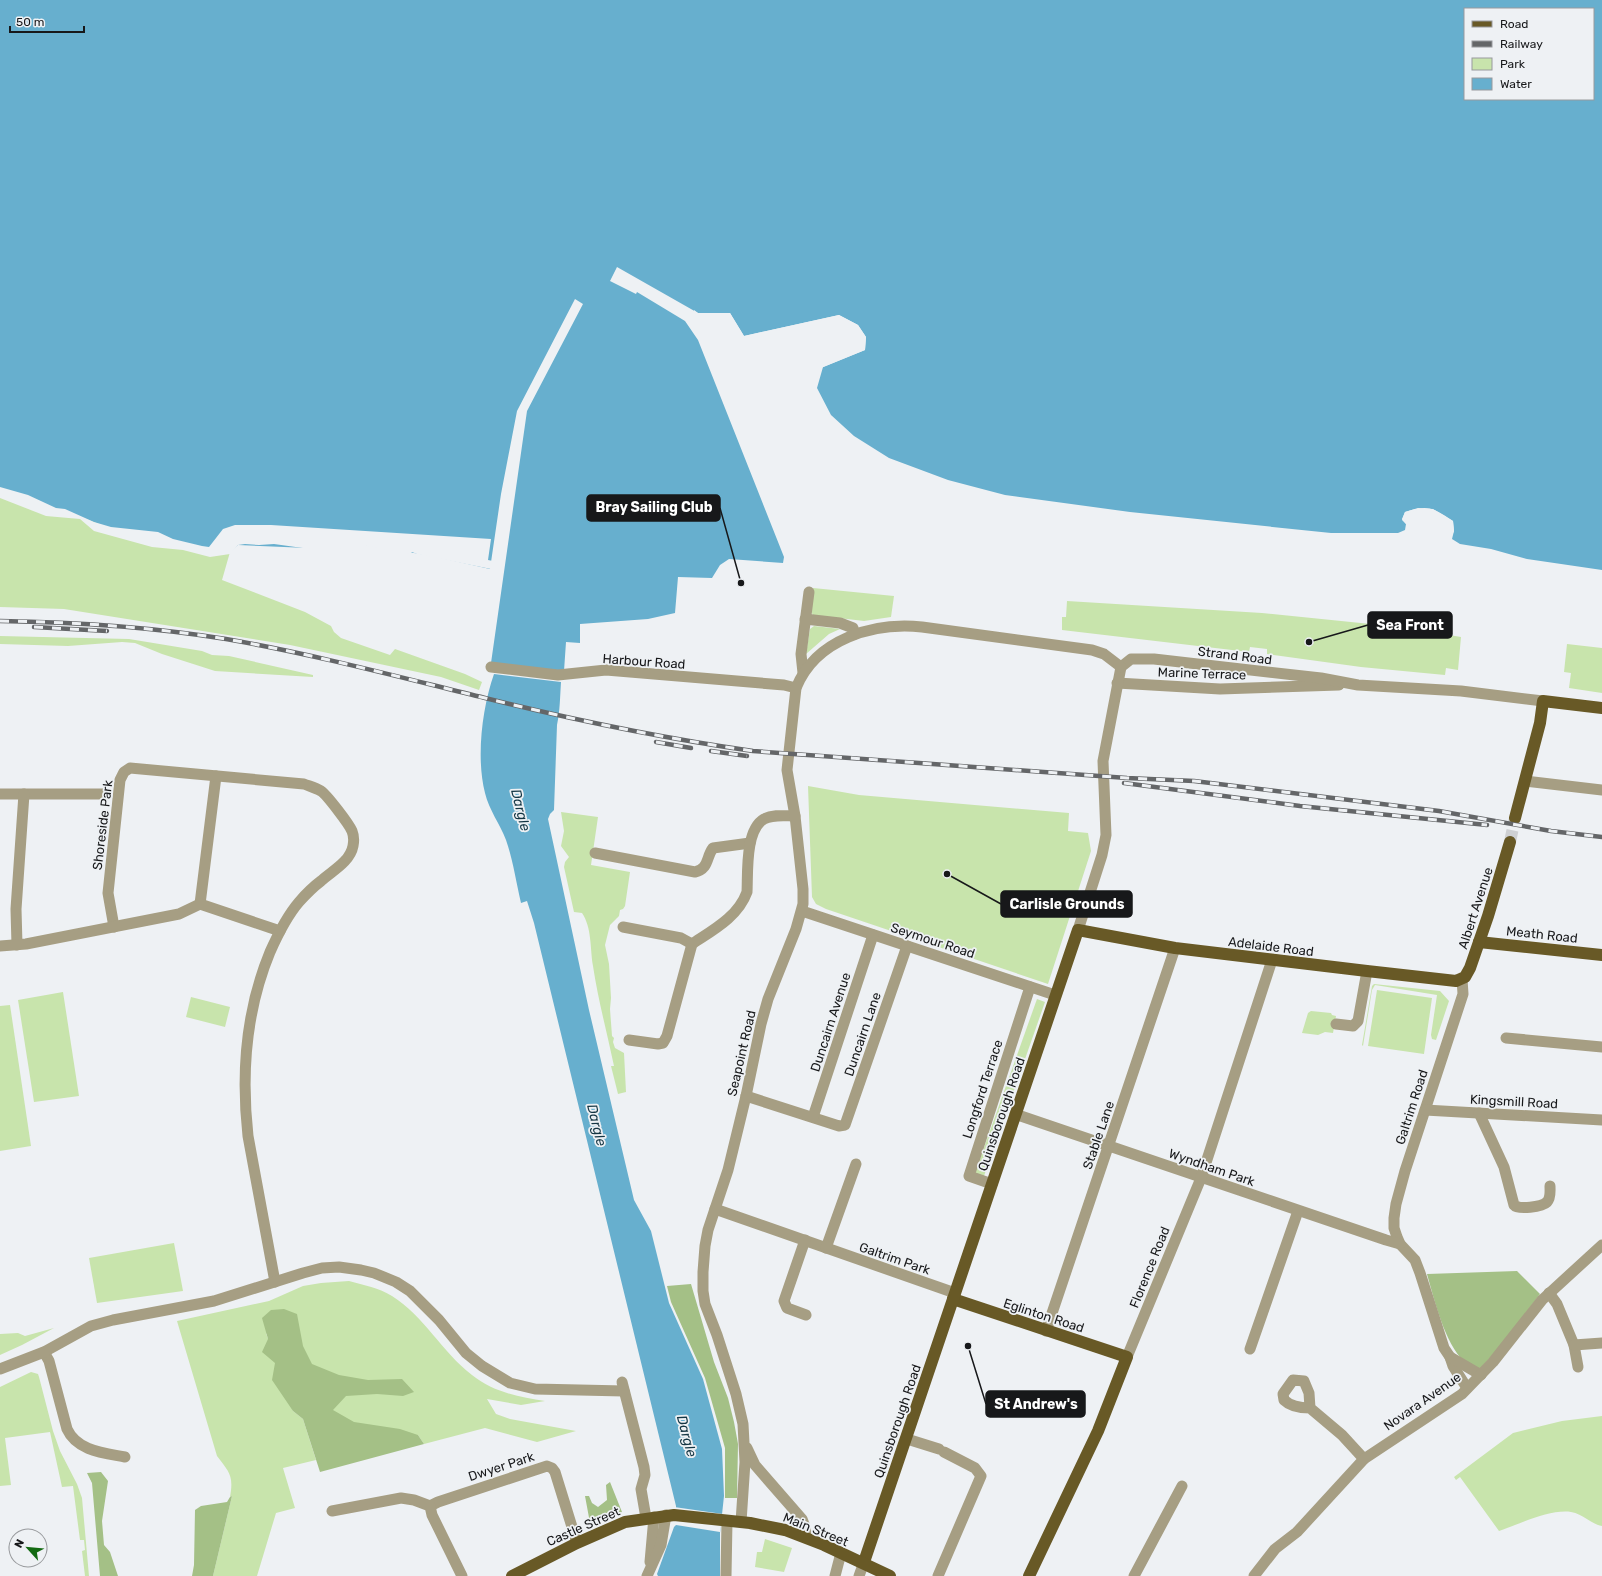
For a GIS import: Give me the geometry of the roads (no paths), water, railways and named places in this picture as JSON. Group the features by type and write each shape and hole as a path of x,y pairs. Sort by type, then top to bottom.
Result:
{"main road":[{"name":"Strand Road","path":"1543,701 1602,708"},
{"path":"1515,818 1540,723 1543,701"},
{"name":"Albert Avenue","path":"1462,979 1468,973 1479,942 1510,842"},
{"name":"Adelaide Road","path":"1078,930 1088,934 1175,948 1367,972 1456,980 1462,979"},
{"name":"Quinsborough Road","path":"864,1562 907,1439 1078,930"},
{"name":"Meath Road","path":"1479,942 1602,955"},
{"name":"Eglinton Road","path":"954,1296 1046,1331 1127,1357"},
{"name":"Florence Road","path":"1028,1576 1098,1431 1127,1357"},
{"name":"Castle Street","path":"512,1576 577,1543 625,1522 662,1516 724,1521"},
{"name":"Main Street","path":"724,1521 778,1528 806,1537 864,1562 890,1576"}],"street":[{"path":"803,673 801,654 809,592"},
{"path":"806,619 846,624 853,628 855,634"},
{"name":"Seapoint Road","path":"741,1522 744,1493 744,1444 742,1424 736,1394 703,1296 702,1272 705,1246 715,1208 728,1170 746,1096 761,1024 768,999 802,910 803,889 788,770 796,688 803,673 825,650 834,644 855,634 892,626 908,625 1084,648 1104,654 1121,667"},
{"name":"Strand Road","path":"1121,667 1131,658 1136,658 1321,678 1358,685 1462,691 1543,701"},
{"name":"Harbour Road","path":"491,667 558,676 606,670 770,684 796,688"},
{"name":"Quinsborough Road","path":"1078,930 1102,855 1106,835 1102,767 1121,667"},
{"path":"1277,674 1279,688"},
{"name":"Marine Terrace","path":"1117,683 1220,689 1358,685"},
{"name":"Shoreside Park","path":"114,927 108,893 122,776 130,768 304,784 320,790 326,795 352,831 354,838 353,847 342,865 310,890 298,903 280,931"},
{"path":"200,904 216,776"},
{"path":"1525,781 1602,790"},
{"name":"Shoreside Park","path":"0,794 105,794"},
{"path":"17,945 16,909 24,794"},
{"path":"628,1040 658,1044 663,1043 667,1036 692,944 735,914 747,892 750,843 753,831 758,824 765,819 778,816 795,816"},
{"path":"595,852 695,872 701,871 705,867 710,852 713,848 750,843"},
{"path":"0,946 17,945 179,914 200,904 280,931 267,960 254,1003 249,1028 244,1070 245,1113 248,1136 275,1282"},
{"name":"Seymour Road","path":"802,910 1055,995"},
{"path":"623,927 681,938 692,944"},
{"name":"Duncairn Avenue","path":"813,1117 873,935"},
{"name":"Duncairn Lane","path":"813,1117 840,1126 843,1126 846,1123 907,946"},
{"name":"Stable Lane","path":"1046,1331 1175,948"},
{"name":"Florence Road","path":"1127,1357 1201,1178 1272,960"},
{"path":"1336,1024 1353,1026 1358,1021 1367,972"},
{"name":"Galtrim Road","path":"1400,1244 1394,1228 1396,1204 1462,994 1462,979"},
{"name":"Longford Terrace","path":"992,1184 969,1176 1030,987"},
{"path":"1506,1038 1602,1047"},
{"path":"746,1096 813,1117"},
{"name":"Kingsmill Road","path":"1425,1110 1602,1120"},
{"path":"1479,1113 1504,1167 1514,1205 1519,1208 1541,1205 1547,1202 1549,1198 1550,1186"},
{"name":"Wyndham Park","path":"1015,1114 1298,1211 1400,1244"},
{"path":"826,1248 856,1164"},
{"name":"Galtrim Park","path":"715,1208 954,1296"},
{"path":"1250,1349 1298,1211"},
{"path":"805,1240 784,1301 787,1308 806,1315"},
{"path":"1400,1244 1415,1260 1444,1348 1467,1388"},
{"name":"Novara Avenue","path":"1254,1576 1275,1549 1297,1532 1364,1459 1462,1394 1481,1375 1549,1293 1602,1245"},
{"path":"0,1369 44,1352 91,1326 113,1320 214,1301 302,1272 322,1268 347,1268 374,1273 396,1282 410,1291 439,1320 466,1353 482,1366 510,1383 535,1389 623,1386 644,1467 645,1475 642,1489 662,1516 647,1576"},
{"path":"1549,1293 1557,1304 1574,1345 1578,1367"},
{"path":"1574,1345 1602,1343"},
{"path":"44,1352 48,1361 67,1429 72,1438 81,1446 125,1457"},
{"path":"1450,1357 1481,1375"},
{"path":"1310,1408 1342,1435 1364,1459"},
{"path":"907,1439 942,1451 975,1468 981,1476 938,1576"},
{"path":"744,1444 750,1452 755,1465 802,1519 806,1537"},
{"name":"Dwyer Park","path":"430,1506 547,1466 552,1468 555,1472 577,1543"},
{"path":"1134,1576 1182,1486"},
{"path":"332,1511 402,1498 414,1500 430,1506 432,1515 462,1576"},
{"path":"724,1521 726,1576"},
{"path":"835,1576 841,1553"},
{"path":"859,1576 864,1562"}],"water":[{"path":"0,0 1602,0 1602,570 1527,559 1491,549 1460,544 1452,539 1454,531 1453,521 1435,510 1425,508 1405,512 1402,519 1406,524 1405,530 1398,533 1331,533 1130,512 1005,495 948,480 889,458 854,436 831,415 817,388 823,367 865,350 866,337 858,325 839,315 744,336 730,313 698,313 617,267 610,281 636,294 637,292 685,321 698,340 784,557 783,563 729,559 720,565 712,578 678,577 675,613 648,619 580,624 580,643 566,642 564,671 491,663 527,411 583,304 575,299 517,411 501,494 490,569 432,556 360,544 308,548 238,545 230,552 152,545 81,517 0,496"},
{"name":"Dargle","path":"494,674 561,682 557,725 554,810 548,819 589,1010 634,1200 651,1231 669,1303 703,1379 722,1449 724,1496 720,1533 720,1576 658,1576 657,1574 676,1525 676,1506 534,923 527,901 521,903 513,863 506,840 489,805 485,793 481,764 482,733 486,702"}],"tunnel":[{"path":"1510,842 1515,818"}],"railway":[{"path":"0,621 113,626 170,631 226,639 324,659 585,721 753,751 1127,778 1194,781 1439,811 1551,831 1602,837"},
{"path":"34,627 107,631"},
{"path":"656,742 691,748"},
{"path":"711,751 747,756"},
{"path":"1124,783 1300,806 1487,825"}],"place":[{"name":"Bray Sailing Club","path":"741,583"},
{"name":"Sea Front","path":"1309,642"},
{"name":"Carlisle Grounds","path":"947,874"},
{"name":"St Andrew's","path":"968,1346"}]}
